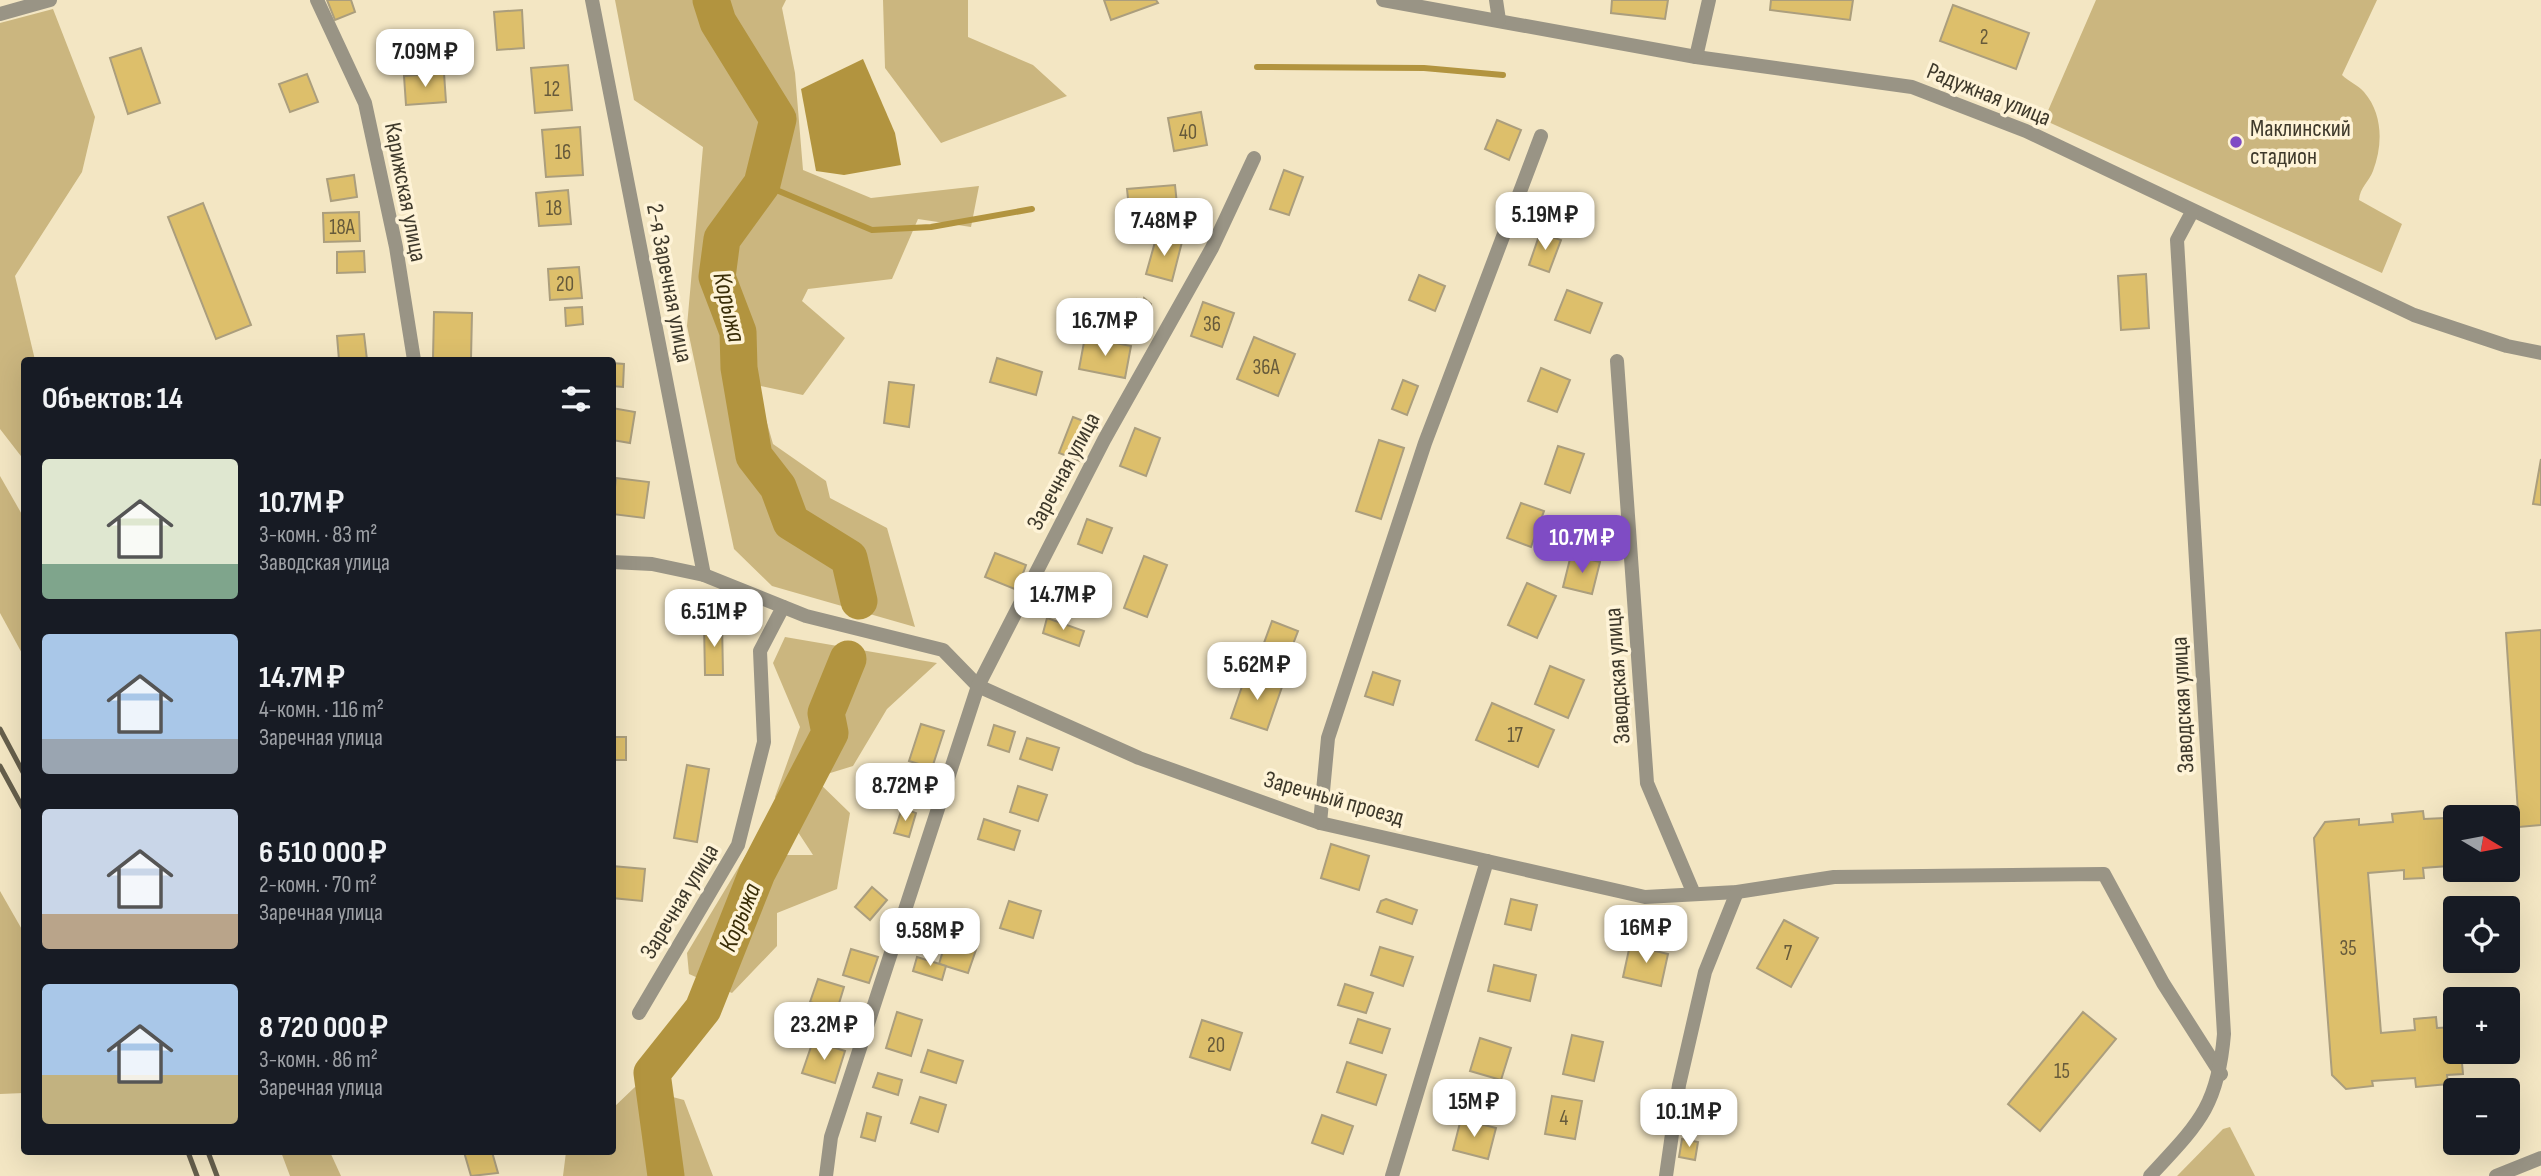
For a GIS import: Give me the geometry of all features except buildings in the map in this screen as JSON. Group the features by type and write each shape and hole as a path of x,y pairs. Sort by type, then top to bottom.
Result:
{"street":[{"path":"0,14 50,0"},
{"name":"Карижская улица","path":"317,0 365,103 396,247 414,357"},
{"name":"2-я Заречная улица","path":"592,0 704,575"},
{"name":"Радужная улица","path":"1383,0 1696,57 1912,87 2026,131 2414,315 2507,346 2541,353"},
{"path":"1496,0 1499,20"},
{"path":"1696,57 1709,0"},
{"path":"1320,823 1328,738 1425,443 1541,136"},
{"name":"Заречная улица","path":"826,1176 831,1137 978,686 1104,440 1212,248 1254,158"},
{"name":"Заводская улица","path":"2150,1176 2196,1124 2213,1098 2221,1074 2224,1034 2177,240 2192,212"},
{"name":"Заводская улица","path":"1617,361 1647,783 1693,894"},
{"path":"616,562 652,564 704,575 806,616 943,650 978,686"},
{"name":"Заречная улица","path":"639,1013 738,845 764,742 760,651 783,607"},
{"name":"Заречный проезд","path":"978,686 1139,758 1320,823 1645,897 1737,892 1834,877 2104,874 2163,983 2221,1074"},
{"path":"1392,1176 1488,861"},
{"path":"1666,1176 1679,1084 1705,972 1737,892"},
{"path":"2496,1176 2541,1157"}],"shaded area":[{"path":"615,0 786,0 782,8 795,73 803,170 871,198 979,186 971,227 918,219 892,279 808,289 802,301 845,338 803,395 756,385 773,444 826,481 830,498 887,528 915,627 772,586 734,549 687,326 703,147 634,100"},
{"path":"883,0 968,0 968,37 1033,65 1067,96 941,143 885,68"},
{"name":"Маклинский стадион","path":"2096,0 2377,0 2342,75 2362,90 2378,120 2380,140 2376,161 2359,200 2402,224 2382,273 2044,120"},
{"path":"53,9 95,117 82,172 15,276 34,357 21,357 21,456 0,429 0,23"},
{"path":"863,59 895,133 901,165 844,175 816,171 801,89"},
{"path":"0,476 21,513 21,652 0,613"},
{"path":"785,637 937,663 887,709 853,766 814,778 850,813 837,889 777,913 777,946 732,993 689,974 687,953 746,855 813,855 775,797 800,727 773,663"},
{"path":"0,891 21,928 21,1093 0,1094"},
{"path":"635,1087 684,1100 713,1176 563,1176 566,1155 616,1155 616,1105"},
{"path":"2230,1127 2255,1176 2177,1176 2223,1129"},
{"path":"282,1155 331,1155 341,1176 290,1176"}],"waterway":[{"name":"Корыжа","path":"711,0 718,22 778,119 762,184 722,239 717,277 738,332 739,368 754,456 778,487 791,522 849,558 859,601"},
{"path":"1257,67 1424,68 1503,75"},
{"path":"762,184 872,230 931,227 1032,209"},
{"name":"Корыжа","path":"666,1176 652,1073 703,1009 757,873 830,733 826,713 848,659"}],"railway":[{"path":"0,729 21,768"},
{"path":"0,766 21,804"},
{"path":"189,1155 197,1176"},
{"path":"209,1155 217,1176"}],"place":[{"name":"Маклинский стадион","path":"2236,142"}]}
